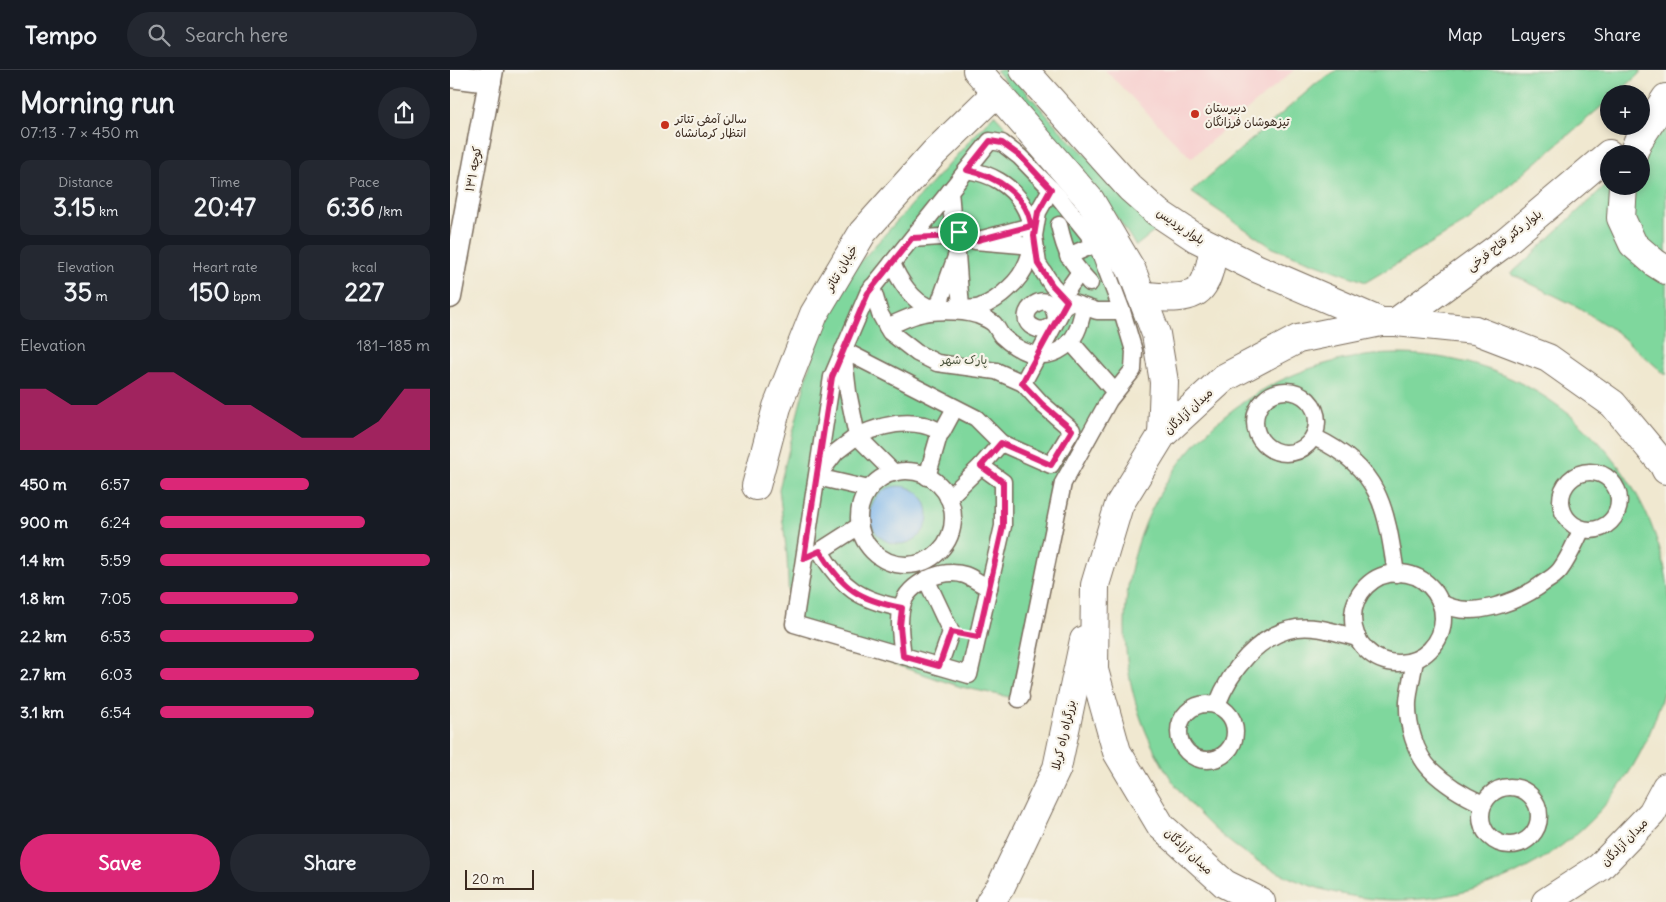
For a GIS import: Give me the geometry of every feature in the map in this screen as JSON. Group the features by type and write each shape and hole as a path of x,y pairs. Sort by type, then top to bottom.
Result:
{"main road":[{"path":"977,70 1090,200 1132,271 1132,303 1156,334 1164,382 1162,435"},
{"name":"بلوار پردیس","path":"1024,70 1130,188 1165,217 1196,238 1256,268 1388,322"},
{"name":"خیابان تئاتر","path":"756,486 777,407 814,314 863,232 934,152 997,92"},
{"path":"1650,113 1666,98"},
{"path":"1636,145 1666,98"},
{"name":"بلوار دکتر فتاح فرخی","path":"1618,145 1628,135"},
{"name":"بلوار دکتر فتاح فرخی","path":"1388,322 1499,247 1600,162"},
{"path":"1622,195 1621,218 1633,244 1666,270"},
{"path":"1132,303 1189,295 1202,287 1209,271 1214,247"},
{"name":"میدان آزادگان","path":"1261,902 1225,884 1161,826 1117,752 1094,670 1095,584 1119,505 1162,435 1224,378 1298,339 1388,322 1474,330 1548,358 1613,404 1666,470"},
{"name":"بزرگراه راه کربلا","path":"990,902 1001,886 1057,768 1095,584"},
{"name":"میدان آزادگان","path":"1546,902 1600,867 1652,813 1666,787"}],"street":[{"path":"450,76 491,76"},
{"name":"کوچه ۱۳۱","path":"450,297 454,248 491,76"},
{"path":"981,466 1003,482 1003,526 969,675 794,624 832,377 872,287 990,141 1002,143 1020,156 1051,189 1096,244 1132,303 1133,370 1115,392 1063,482 1020,699 1022,697"},
{"path":"967,170 984,174 1001,182 1023,206 1030,220 1038,264 1065,298 1097,311 1132,303"},
{"path":"892,263 902,282 914,297 929,307 979,307 999,297 1017,281 1027,265 1034,246 1038,212 1051,189"},
{"path":"950,191 954,236 951,245 957,254 961,308"},
{"path":"975,241 1031,226"},
{"path":"912,238 954,236 959,232 967,232 975,241 974,248 968,254 957,254"},
{"path":"975,241 1034,246 1063,241 1096,244"},
{"path":"1022,383 1055,323 1065,298 1085,277 1063,241"},
{"path":"938,307 957,254"},
{"path":"843,350 976,418 1001,443 1051,465 1072,430 1042,404 1022,383 996,371 937,363 918,353 890,332 880,314 872,287"},
{"path":"887,327 916,315 935,312 956,312 976,315 993,323 1001,335 1017,348 1032,354 1048,355 1066,346 1076,335 1084,307"},
{"path":"1070,341 1115,392"},
{"path":"843,350 848,392 857,436 894,473"},
{"path":"927,477 940,432 942,432 955,408"},
{"path":"817,477 836,452 857,436 880,427 907,424 924,425 940,432"},
{"path":"1314,437 1352,460 1366,473 1374,486 1384,509 1396,574"},
{"path":"948,498 981,466 1001,443"},
{"path":"901,471 916,472 927,477 942,488 948,498 953,516 951,531 944,545 933,557 907,565 887,561 873,552 864,540 859,526 859,510 864,496 873,484 886,475 901,471"},
{"path":"817,477 869,489"},
{"path":"804,558 820,551 859,526"},
{"path":"1440,602 1448,607 1462,610 1490,607 1516,600 1538,588 1559,572 1582,529"},
{"path":"820,551 834,573 846,586 862,597 878,604 902,608"},
{"path":"938,552 964,574 989,588"},
{"path":"907,565 911,590"},
{"path":"903,656 900,626 902,604 911,590 926,579 945,573 964,574"},
{"path":"1396,574 1417,577 1430,586 1440,602 1443,613 1442,629 1436,642 1428,652 1416,660 1402,663 1388,662 1364,648 1358,638 1353,621 1355,606 1362,592 1373,581 1387,575 1396,574"},
{"path":"926,579 951,632 939,666"},
{"path":"1217,706 1227,681 1242,661 1263,643 1279,634 1298,628 1325,630 1358,638"},
{"path":"951,632 978,637"},
{"path":"1416,660 1408,703 1412,735 1419,752 1430,770 1465,795 1483,804"}],"shaded area":[{"name":"دبیرستان تیزهوشان فرزانگان","path":"1105,70 1294,70 1191,158"}],"green space":[{"path":"996,70 1007,70 1060,130 1160,227 1136,246 1072,158"},
{"path":"1337,70 1642,70 1627,85 1600,85 1600,108 1468,221 1366,282 1273,248 1191,192 1317,83"},
{"name":"پارک شهر","path":"994,114 1083,212 1124,276 1135,311 1129,358 1120,385 1054,482 1019,699 961,687 790,629 787,556 779,489 810,364 841,283"},
{"path":"1666,128 1666,375 1615,331 1578,307 1511,274 1600,190 1600,195 1650,195 1650,145 1648,145"},
{"path":"1398,354 1451,359 1502,375 1527,386 1550,400 1591,434 1625,475 1639,498 1650,523 1666,574 1666,680 1650,731 1639,756 1625,779 1591,820 1550,854 1527,868 1502,879 1451,895 1398,900 1345,895 1294,879 1269,868 1246,854 1205,820 1171,779 1157,756 1146,731 1130,680 1125,627 1130,574 1146,523 1157,498 1171,475 1205,434 1246,400 1269,386 1294,375 1345,359"}],"water":[{"path":"893,486 905,486 920,494 928,509 928,521 920,536 905,544 893,544 878,536 870,521 870,509 878,494"}],"place":[{"name":"دبیرستان تیزهوشان فرزانگان","path":"1195,114"},
{"name":"سالن آمفی تئاتر انتظار کرمانشاه","path":"665,125"}],"route":[{"path":"990,141 1002,143 1020,156 1051,189 1038,212 1034,236 1038,264 1052,285 1067,301 1022,383 1042,404 1072,430 1051,465 1001,443 981,466 1003,482 1003,526 978,637 951,632 939,666 903,656 900,626 902,608 878,604 862,597 846,586 834,573 820,551 804,558 832,377 868,293 912,238 954,236 959,232 967,232 974,241 1031,226 1023,206 1001,182 984,174 967,170 990,141"}]}
